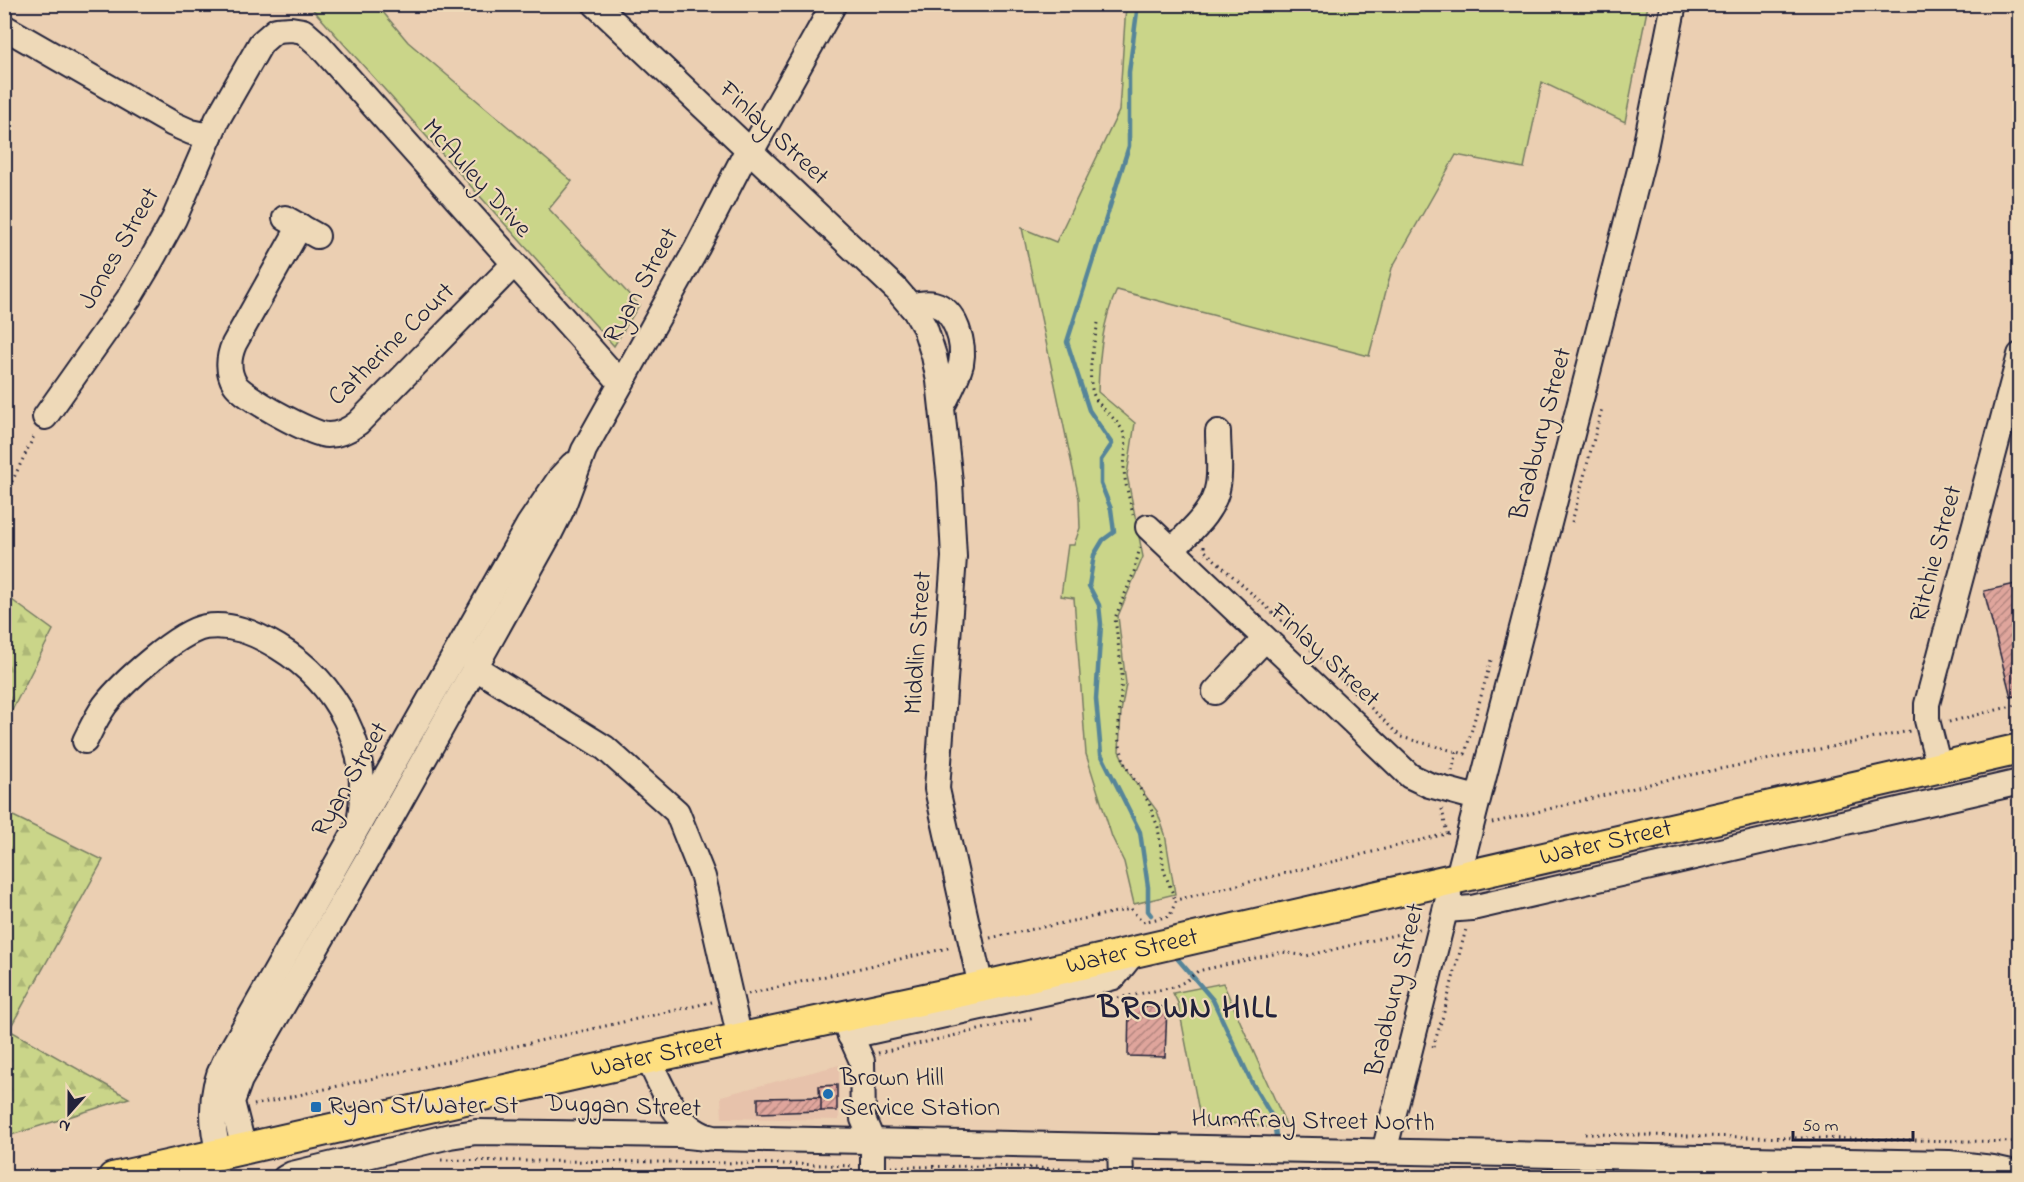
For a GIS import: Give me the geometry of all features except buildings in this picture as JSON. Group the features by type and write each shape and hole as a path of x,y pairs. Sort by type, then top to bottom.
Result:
{"main road":[{"name":"Water Street","path":"113,1178 740,1039 851,1037 981,987 1939,767 2018,759"}],"street":[{"name":"Finlay Street","path":"595,4 897,290 910,306"},
{"name":"Ryan Street","path":"231,1152 232,1102 234,1093 247,1068 295,988 476,668 546,517 560,478 584,450 834,4"},
{"name":"Bradbury Street","path":"1384,1152 1444,917 1470,829 1640,169 1674,4"},
{"path":"4,27 173,124 191,132 210,136"},
{"name":"Jones Street","path":"45,417 143,275 174,219 210,136 256,49 266,37 280,29"},
{"name":"McAuley Drive","path":"280,29 300,30 319,45 621,383"},
{"name":"Catherine Court","path":"301,227 234,344 229,358 229,368 233,381 242,392 307,429 322,435 339,434 358,423 514,264"},
{"name":"Middlin Street","path":"910,306 925,328 937,365 950,482 954,557 937,789 981,987"},
{"name":"Ritchie Street","path":"1939,767 1926,710 2019,355"},
{"path":"1172,550 1209,510 1216,494 1219,477 1218,432"},
{"name":"Ryan Street","path":"231,1152 213,1127 215,1085 221,1069 458,650 546,517"},
{"name":"Finlay Street","path":"1140,529 1172,550 1410,776 1429,785 1477,798"},
{"path":"85,741 105,706 118,690 175,641 189,632 212,627 232,627 249,632 296,659 316,676 339,705 353,735 360,767 362,794 356,829"},
{"path":"1215,692 1265,639"},
{"path":"458,650 473,659 476,668 605,748 677,812 703,877 740,1039"},
{"path":"353,735 363,747 376,754 392,754 402,749"},
{"name":"Water Street","path":"1444,917 1472,908 2019,782"},
{"path":"1784,802 1791,834"},
{"path":"1696,823 1704,854"},
{"path":"873,1172 873,1142 862,1119 862,1061 851,1037 1114,977 1135,951"},
{"name":"Humffray Street North","path":"648,1058 669,1099 686,1123 700,1134 714,1138 1949,1163 1994,1168 2019,1174"},
{"name":"Duggan Street","path":"285,1178 291,1174 476,1132 678,1135 714,1138"},
{"path":"1120,1147 1121,1176"}],"path":[{"path":"1098,323 1092,354 1093,390 1095,399 1122,429 1125,440 1124,471 1140,529 1141,546 1134,572 1115,618 1122,675 1118,738 1125,765 1149,803 1158,827 1164,871 1176,902"},
{"path":"4,498 45,417"},
{"path":"1195,526 1207,537 1204,540 1204,550 1295,633"},
{"path":"1302,641 1401,737 1465,754 1491,660"},
{"path":"247,1068 255,1106 971,942 1131,909 1142,922 1170,916 1176,900 1670,779 1929,727 2019,704"},
{"path":"1432,1047 1443,1016 1472,908"},
{"path":"1108,1000 1174,987 1198,971 1282,952 1306,956 1444,917"},
{"path":"851,1037 1040,1016"},
{"path":"1580,1134 2019,1142"},
{"path":"436,1160 690,1164 753,1162 873,1172 994,1166 1101,1170 1121,1176 1158,1171 1343,1172"},
{"path":"1262,1172 1263,1178"},
{"path":"1447,1174 1539,1178"}],"shaded area":[{"path":"839,1065 839,1120 722,1118 721,1096"}],"green space":[{"path":"309,5 377,5 408,42 572,181 549,209 639,305 614,346"},
{"path":"1126,5 1648,5 1625,122 1542,82 1524,168 1456,155 1392,268 1369,356 1117,290 1108,314 1100,353 1098,392 1135,423 1127,475 1143,557 1118,616 1126,684 1121,712 1119,751 1131,776 1157,811 1165,834 1175,894 1134,904 1124,862 1112,837 1086,754 1074,598 1061,596 1068,545 1074,545 1080,528 1079,498 1022,228 1056,242 1119,111"},
{"path":"5,595 53,630 5,724"},
{"path":"5,812 103,860 9,1030 129,1098 5,1137"},
{"path":"1223,983 1287,1127 1238,1123 1202,1127 1178,1003 1173,993"}],"waterway":[{"path":"1138,4 1129,72 1129,146 1067,342 1089,410 1112,444 1101,460 1101,484 1111,509 1114,532 1103,540 1094,555 1089,586 1099,605 1101,624 1096,699 1101,754 1140,832 1148,887 1148,911 1151,915"},
{"path":"1176,957 1213,1000 1252,1083 1274,1120 1276,1136"}],"place":[{"name":"Brown Hill Service Station","path":"828,1094"},
{"name":"Ryan St/Water St","path":"316,1107"}],"district":[{"name":"BROWN HILL","path":"1188,1009"}]}
